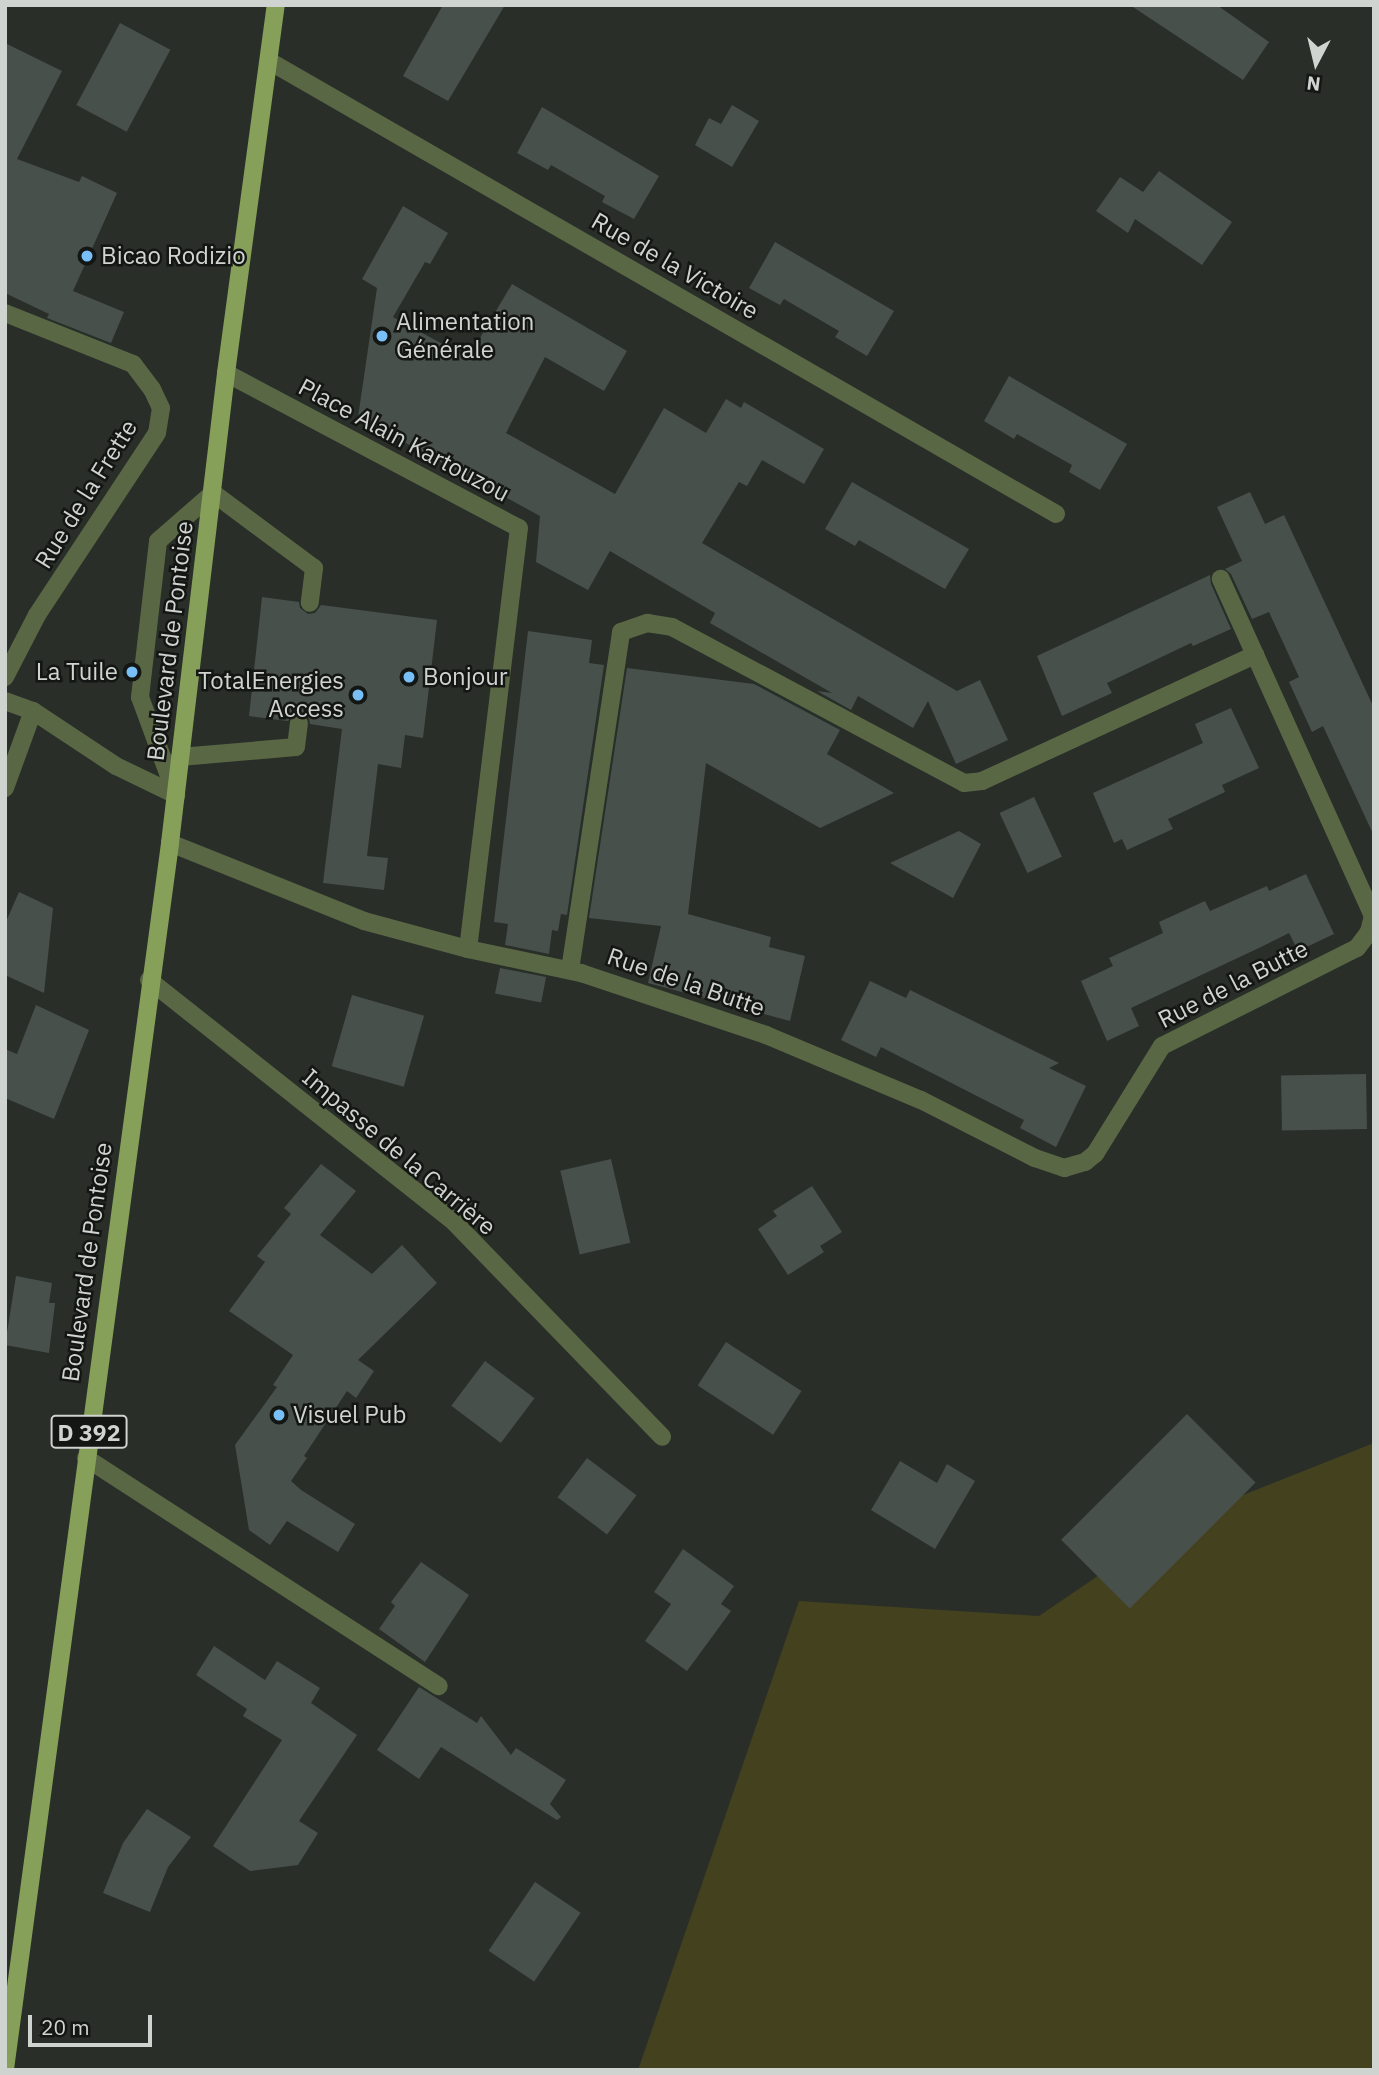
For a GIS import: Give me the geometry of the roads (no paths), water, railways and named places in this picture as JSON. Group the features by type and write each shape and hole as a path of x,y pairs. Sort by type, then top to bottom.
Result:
{"main road":[{"name":"Boulevard de Pontoise","path":"5,2069 149,980 170,843 226,373 275,5"}],"street":[{"name":"Rue de la Victoire","path":"269,61 1056,514"},
{"name":"Rue de la Frette","path":"5,313 133,365 152,389 160,408 158,433 37,615 5,677"},
{"name":"Place Alain Kartouzou","path":"226,373 519,528 468,949"},
{"path":"213,493 314,568 310,603"},
{"name":"Boulevard de Pontoise","path":"176,795 140,697 158,541 213,493"},
{"name":"Rue de la Butte","path":"170,843 364,921 468,949 570,970 766,1035 921,1100 1034,1158 1064,1168 1085,1163 1095,1154 1163,1046 1357,948 1370,932 1373,916 1221,579"},
{"name":"Rue de la Butte","path":"570,970 621,632 647,623 672,627 964,783 982,781 1255,655"},
{"path":"5,701 33,711 116,766 176,795"},
{"path":"5,788 33,711"},
{"path":"180,757 296,747 299,723"},
{"name":"Impasse de la Carrière","path":"149,980 454,1222 662,1437"},
{"path":"86,1458 439,1686"}],"place":[{"name":"Bicao Rodizio","path":"87,256"},
{"name":"Alimentation Générale","path":"382,336"},
{"name":"La Tuile","path":"132,672"},
{"name":"Bonjour","path":"409,677"},
{"name":"TotalEnergies Access","path":"358,695"},
{"name":"Visuel Pub","path":"279,1415"}]}
